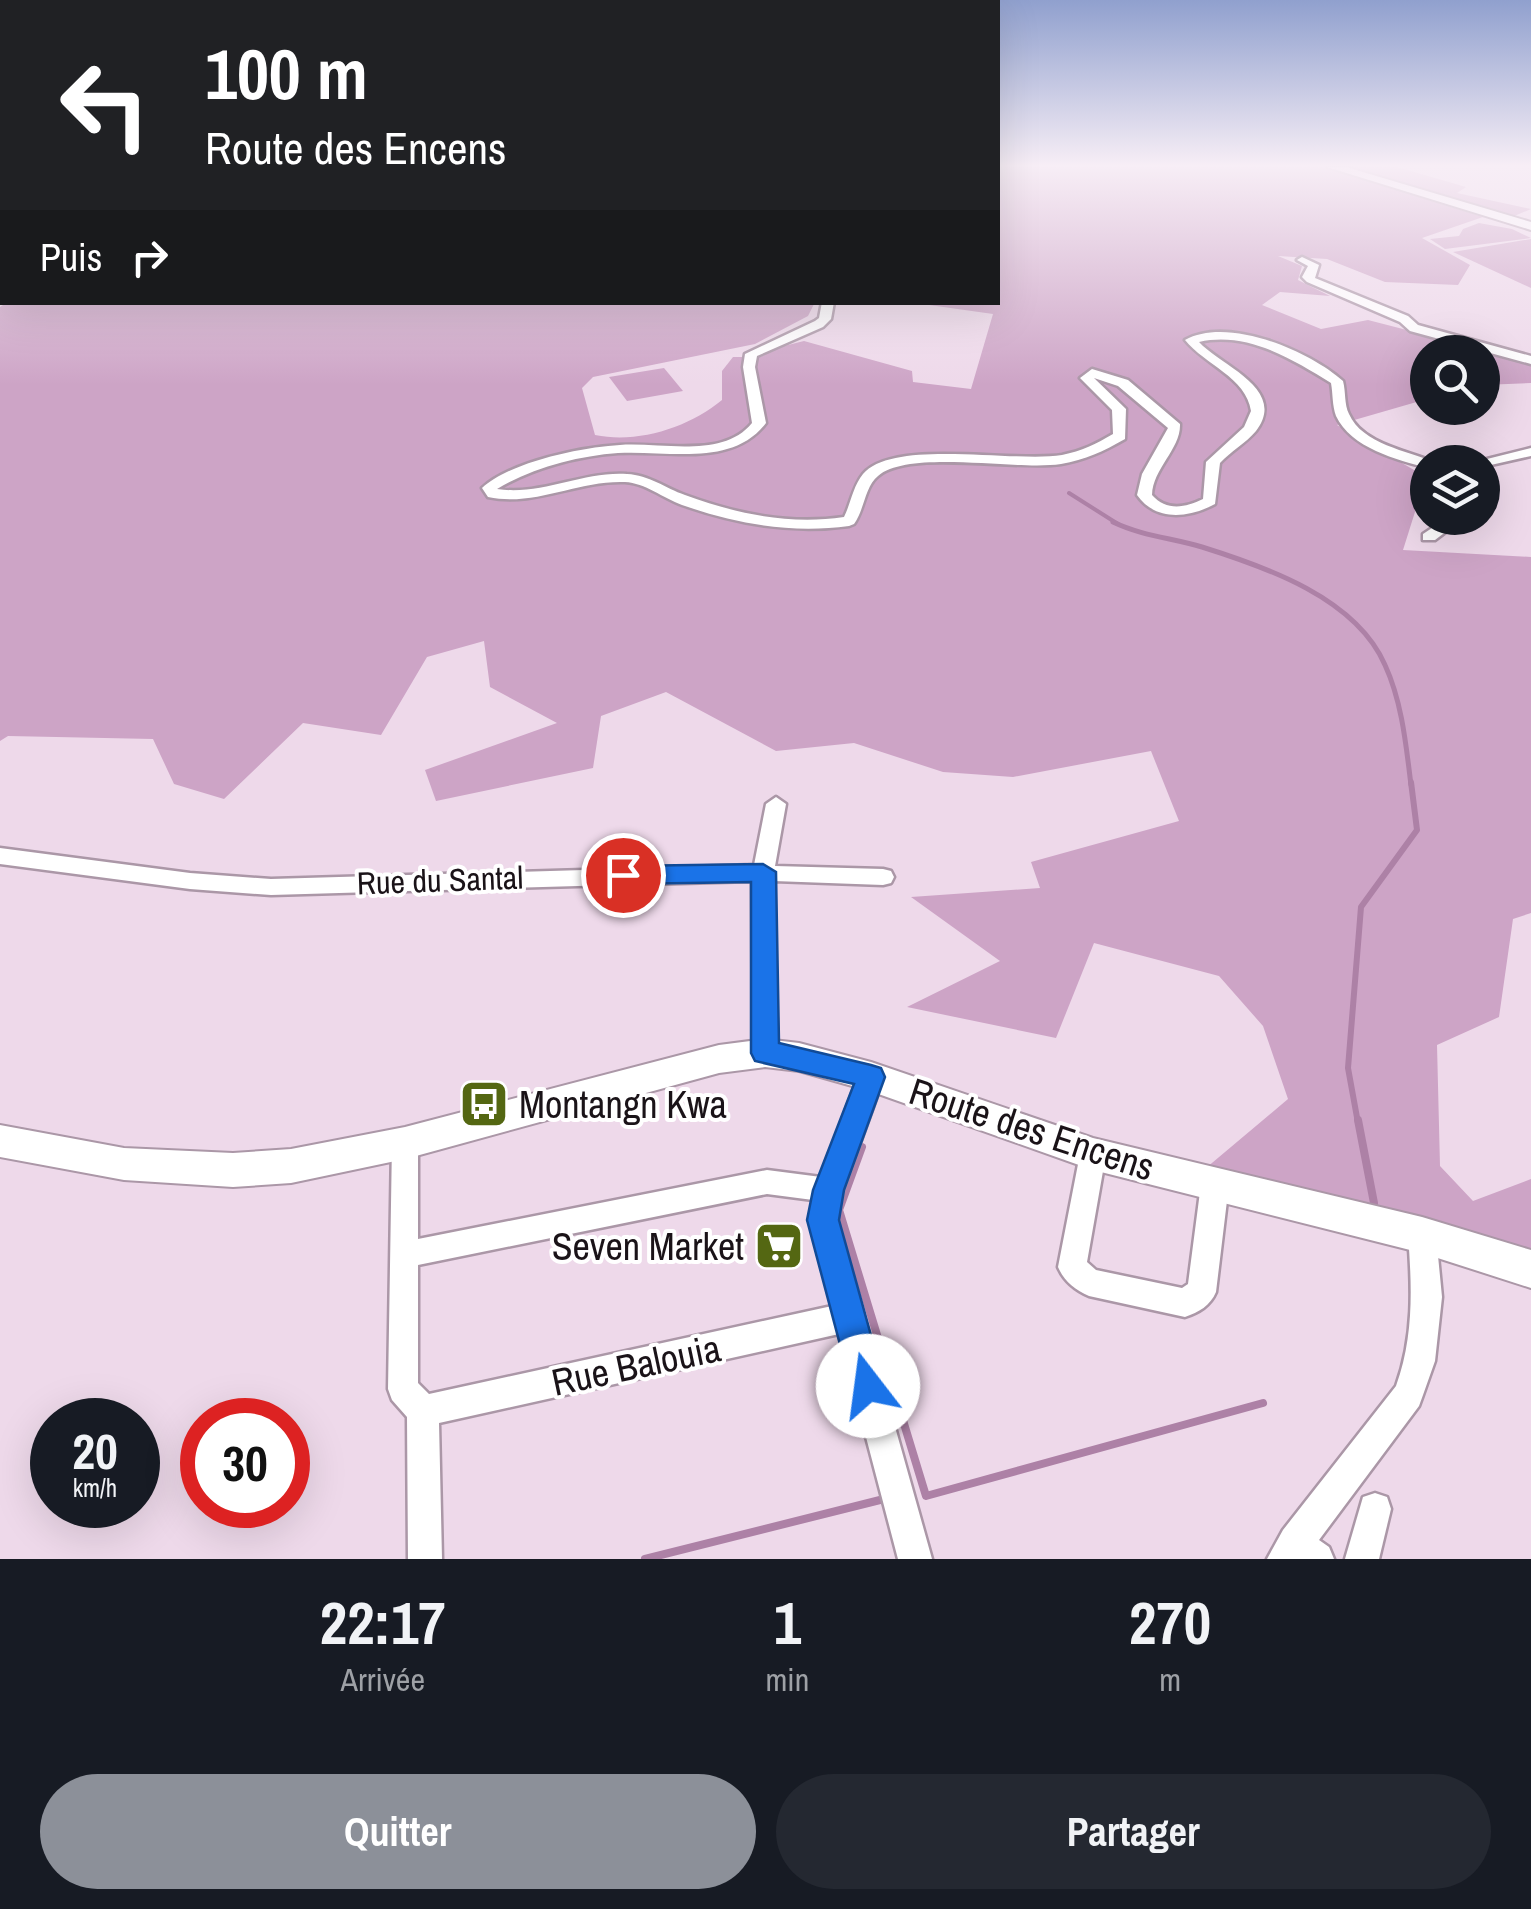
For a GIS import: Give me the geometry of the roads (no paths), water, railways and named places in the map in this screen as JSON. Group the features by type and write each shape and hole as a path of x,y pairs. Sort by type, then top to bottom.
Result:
{"street":[{"path":"1302,260 1314,265 1308,276 1311,280 1404,318 1414,328 1531,360"},
{"path":"827,305 825,319 818,324 752,354 749,367 760,422 746,438 712,448 633,447 586,455 511,475 490,488 493,494 533,493 628,478 650,482 674,497 754,523 824,526 849,521 872,473 887,465 930,460 1070,460 1108,445 1120,436 1119,409 1091,386 1086,378 1092,373 1123,383 1175,427 1167,451 1142,484 1142,496 1152,506 1175,512 1193,510 1210,501 1213,462 1247,432 1259,410 1259,400 1252,389 1204,356 1191,340 1217,335 1269,346 1337,381 1344,418 1395,454 1410,458"},
{"path":"1500,459 1531,452"},
{"path":"1430,538 1434,535"},
{"path":"765,1053 763,872 776,804"},
{"name":"Rue du Santal","path":"0,856 190,881 272,887 763,872 883,877"},
{"name":"Route des Encens","path":"0,1141 124,1164 233,1170 291,1166 404,1142 720,1059 765,1053 799,1057 871,1077 1094,1154 1422,1235 1531,1269"},
{"path":"871,1077 829,1190 823,1220 915,1559"},
{"path":"404,1142 403,1388 423,1411 425,1559"},
{"path":"1094,1154 1072,1267 1089,1282 1186,1303 1201,1292 1215,1184"},
{"path":"403,1255 767,1182 829,1190"},
{"path":"1299,1554 1408,1395 1420,1361 1427,1297 1422,1235"},
{"name":"Rue Balouia","path":"423,1411 849,1318"},
{"path":"1362,1559 1375,1509"}],"waterway":[{"path":"1069,493 1118,524"},
{"path":"1113,522 1254,564 1307,588 1353,621 1371,642 1391,679 1411,785"},
{"path":"1358,1123 1348,1068 1361,907 1417,830 1411,782"},
{"path":"1358,1120 1374,1203"},
{"path":"862,1147 839,1210 926,1496 1263,1403"},
{"path":"645,1559 884,1499"}],"place":[{"name":"Montangn Kwa","path":"484,1104"},
{"name":"Seven Market","path":"779,1246"}]}
